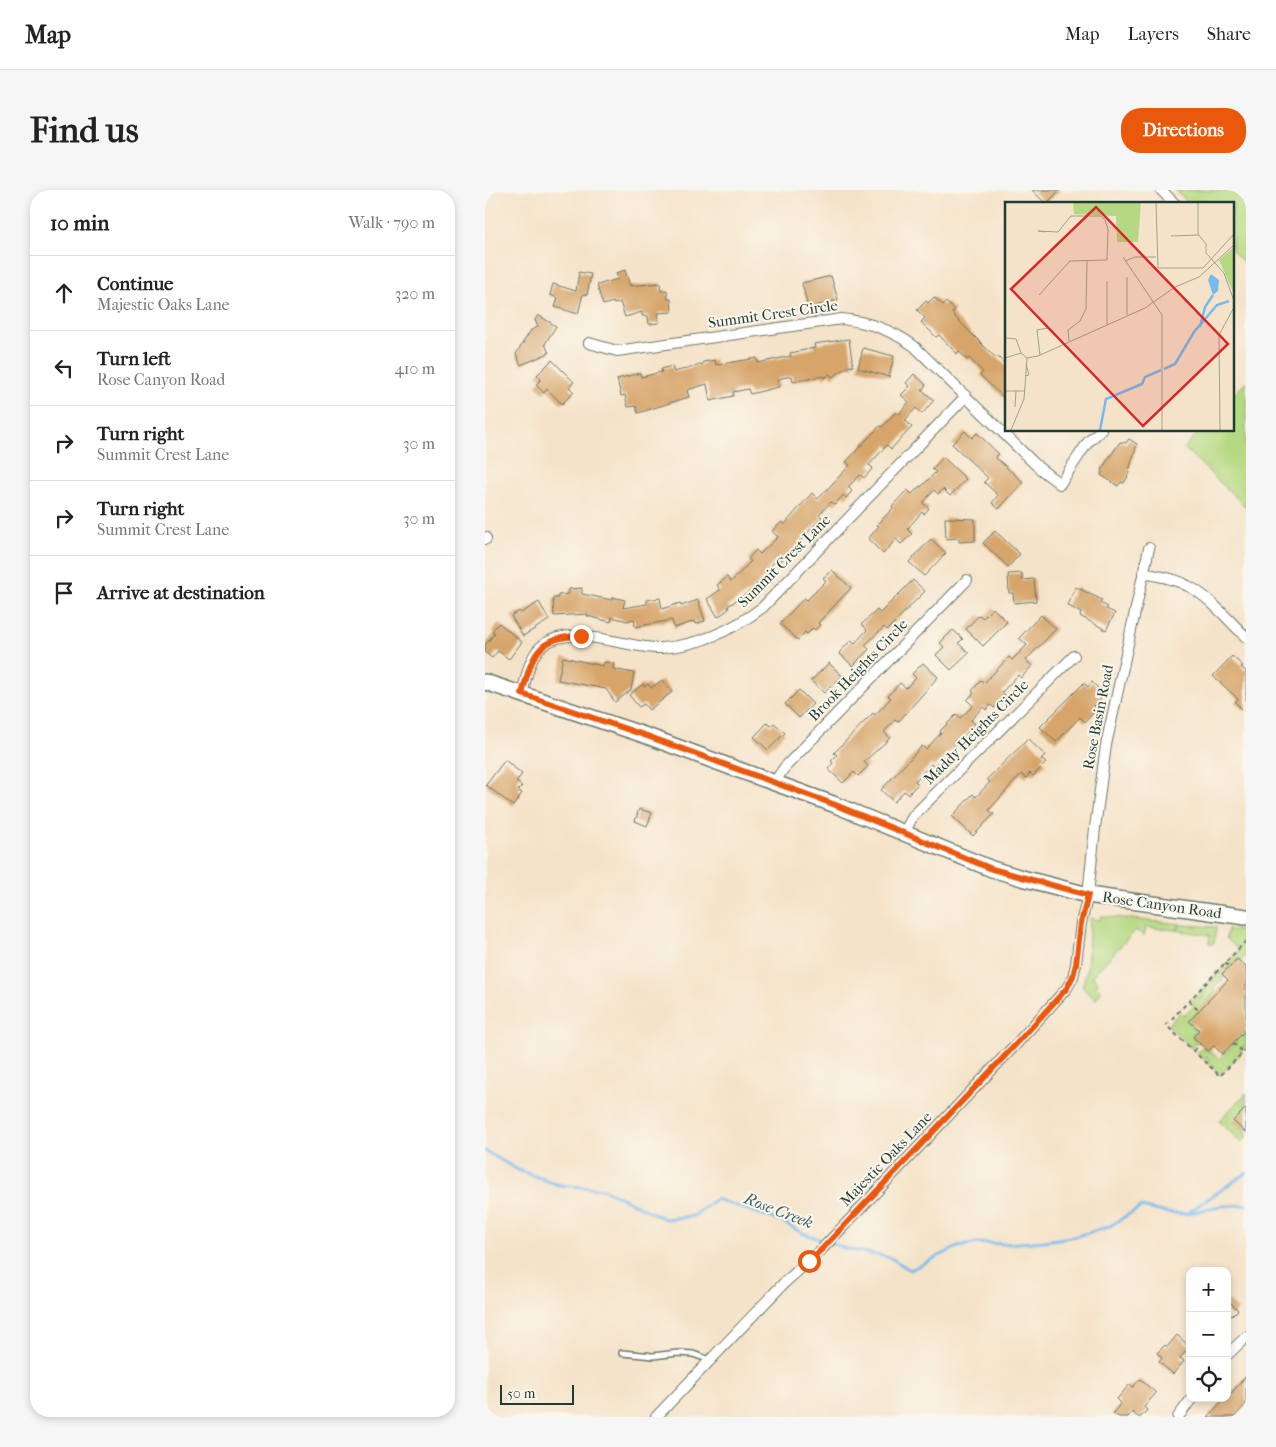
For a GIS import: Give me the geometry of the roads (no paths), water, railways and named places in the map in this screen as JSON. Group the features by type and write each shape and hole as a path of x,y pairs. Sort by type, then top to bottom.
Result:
{"street":[{"path":"1161,190 1173,202"},
{"name":"Summit Crest Circle","path":"589,342 617,351 842,319 859,321 884,328 908,342 1039,468 1060,484 1088,442 1100,431"},
{"name":"Summit Crest Lane","path":"522,694 529,666 537,651 549,641 564,636 581,636 635,646 661,648 695,643 725,632 744,622 763,606 966,396"},
{"name":"Rose Basin Road","path":"1088,895 1106,745 1149,548"},
{"path":"1143,573 1167,578 1187,586 1205,597 1246,637"},
{"name":"Brook Heights Circle","path":"774,782 784,768 967,580"},
{"name":"Maddy Heights Circle","path":"904,833 913,816 1074,656"},
{"name":"Rose Canyon Road","path":"485,682 774,782 992,869 1088,895 1246,917"},
{"name":"Majestic Oaks Lane","path":"656,1417 783,1284 822,1249 1067,988 1076,964 1081,923 1088,895"},
{"path":"1231,1351 1246,1337"},
{"path":"1178,1417 1189,1402"}],"lane":[{"path":"622,1353 653,1356 686,1353 711,1360"}],"waterway":[{"name":"Rose Creek","path":"485,1151 518,1170 559,1185 603,1189 665,1219 693,1216 716,1199 781,1221 802,1233 847,1249 891,1258 910,1270 958,1247 977,1243 1005,1244 1077,1236 1108,1227 1141,1207 1167,1213 1186,1214 1220,1206 1246,1205"},
{"name":"Rose Creek","path":"1189,1212 1246,1173"}]}
